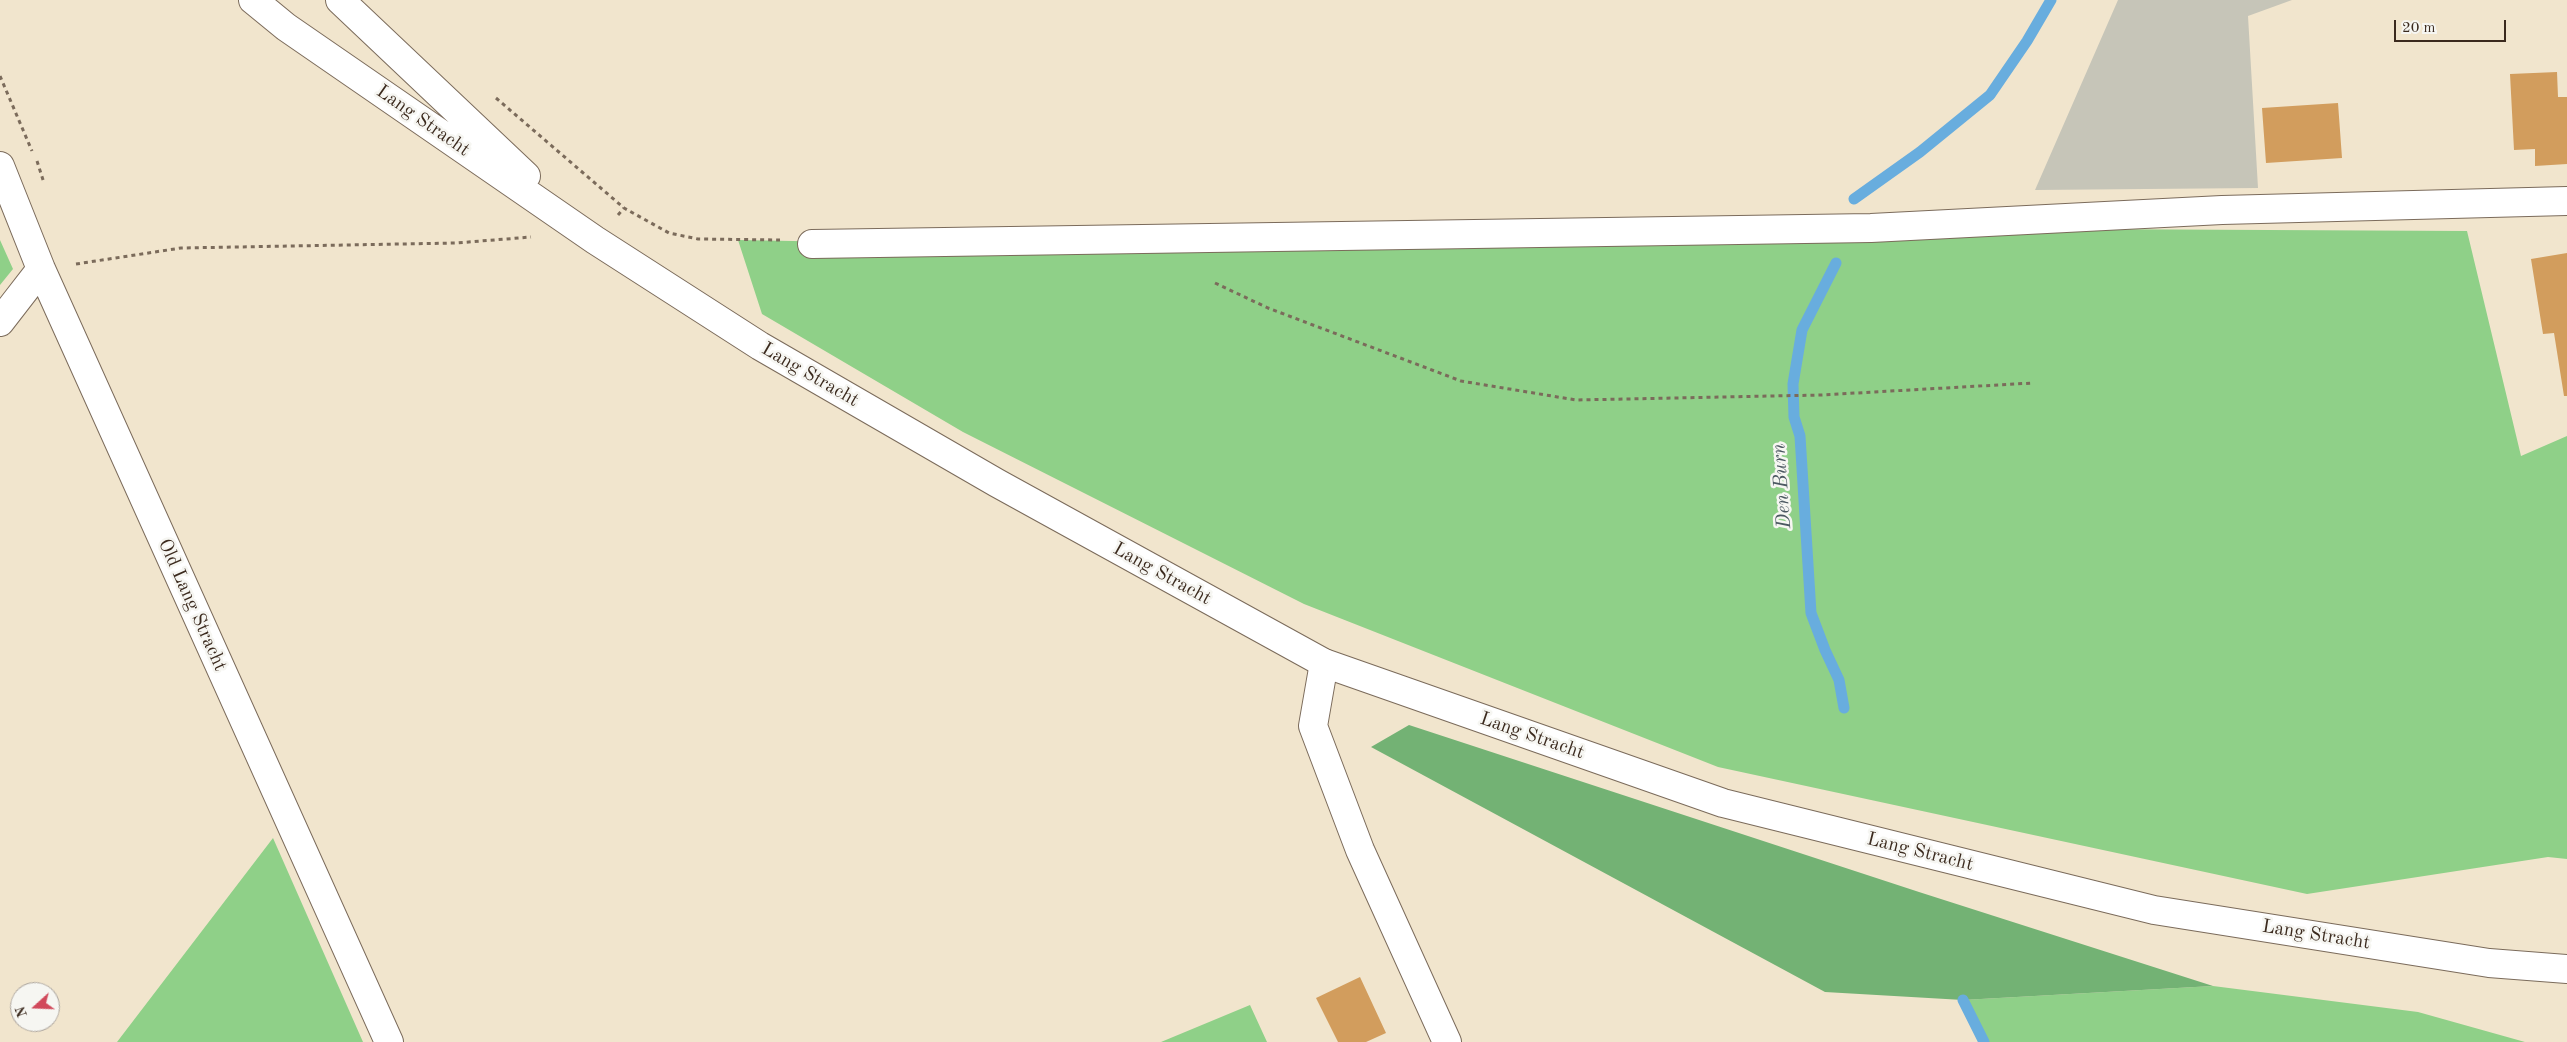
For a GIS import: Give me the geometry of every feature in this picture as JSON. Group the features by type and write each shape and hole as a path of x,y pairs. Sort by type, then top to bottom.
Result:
{"main road":[{"name":"Lang Stracht","path":"253,0 286,27 595,240 760,346 997,484 1324,663 1724,803 2154,910 2489,963 2567,969"},
{"name":"Lang Stracht","path":"340,0 595,240"},
{"name":"Old Lang Stracht","path":"0,166 42,269 389,1042"},
{"path":"812,244 1871,228 2222,210 2567,201"},
{"path":"0,322 42,269"},
{"path":"1324,663 1313,726 1360,850 1447,1042"}],"path":[{"path":"490,92 624,208 669,233 698,239 796,241 812,244"},
{"path":"595,240 624,208"},
{"path":"42,269 181,248 456,243 531,237 539,242"},
{"path":"1215,283 1268,308 1461,381 1576,400 1821,395 2033,383"}],"shaded area":[{"path":"2118,0 2292,0 2248,16 2258,188 2035,190"}],"green space":[{"path":"1871,228 2467,231 2521,456 2567,436 2567,859 2548,857 2307,894 1718,767 1304,604 963,432 762,314 738,240 847,242"},
{"path":"0,240 13,269 0,285"},
{"path":"1409,725 2213,986 1963,1000 1825,992 1371,747"},
{"path":"273,838 363,1042 117,1042"},
{"path":"2213,986 2418,1012 2525,1042 1984,1042 1963,1000"},
{"path":"1250,1005 1267,1042 1161,1042"}],"building":[{"path":"2557,72 2558,97 2567,97 2567,164 2535,166 2535,149 2514,150 2510,74"},
{"path":"2338,103 2342,158 2266,163 2262,108"},
{"path":"2567,253 2567,396 2564,396 2554,333 2543,334 2531,259"},
{"path":"1360,977 1386,1033 1366,1042 1338,1042 1316,998"}],"waterway":[{"name":"Den Burn","path":"1854,199 1920,152 1990,95 2027,41 2051,0"},
{"name":"Den Burn","path":"1836,263 1802,330 1793,384 1794,417 1800,436 1811,613 1839,680 1844,708"},
{"name":"Den Burn","path":"1963,1000 1984,1042"}]}
